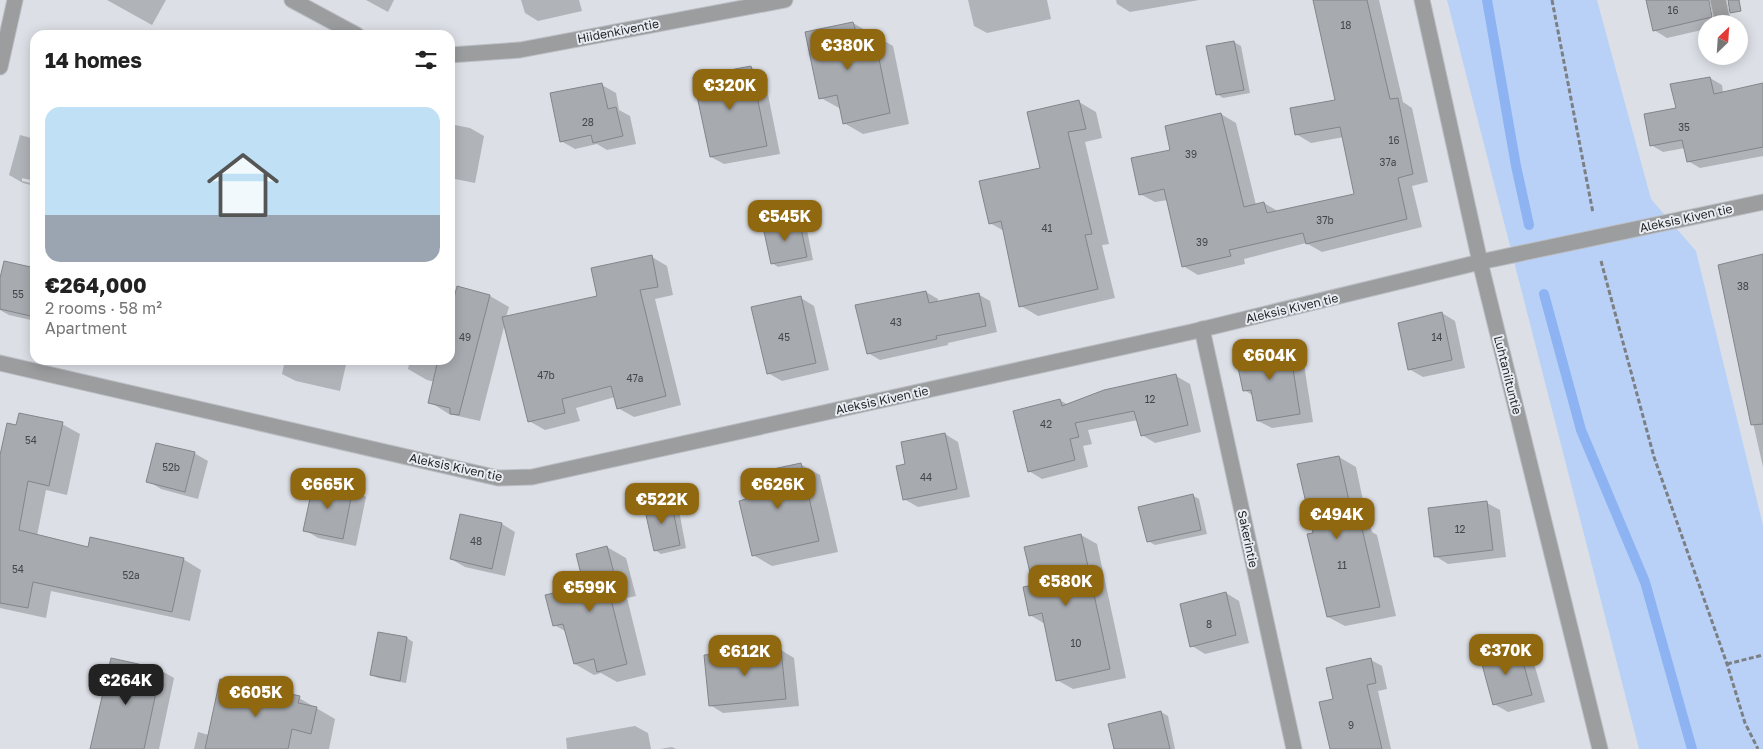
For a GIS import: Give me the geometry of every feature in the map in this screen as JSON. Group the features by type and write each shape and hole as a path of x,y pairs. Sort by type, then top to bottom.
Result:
{"street":[{"path":"0,67 15,0"},
{"path":"292,0 348,30"},
{"name":"Hiidenkiventie","path":"455,56 520,50 785,0"},
{"name":"Luhtaniituntie","path":"1422,0 1480,262 1600,749"},
{"path":"1718,0 1721,15"},
{"name":"Aleksis Kiven tie","path":"0,363 498,478 523,477 548,474 1202,329 1480,262 1763,202"},
{"name":"Sakerintie","path":"1202,329 1294,749"}],"path":[{"path":"1552,0 1601,261 1654,457 1745,723 1758,749"},
{"path":"1726,664 1763,655"}],"shaded area":[{"path":"1447,0 1597,0 1651,199 1696,251 1763,525 1763,749 1639,749"}],"building":[{"path":"1313,0 1367,0 1390,99 1398,98 1413,174 1398,178 1407,219 1306,244 1303,233 1229,250 1231,256 1182,267 1164,189 1139,195 1131,158 1170,150 1165,126 1221,113 1244,207 1264,202 1267,213 1354,194 1340,127 1295,135 1290,108 1335,100"},
{"path":"1646,0 1709,0 1712,15 1698,15 1698,20 1653,31"},
{"path":"1728,0 1739,0 1741,11 1730,13"},
{"path":"853,22 858,38 874,34 890,113 843,124 837,95 819,99 805,32"},
{"path":"1234,41 1244,90 1216,95 1206,46"},
{"path":"751,66 767,146 710,157 693,77"},
{"path":"1710,77 1714,94 1763,83 1763,147 1687,162 1682,140 1650,146 1644,114 1676,108 1670,84"},
{"path":"602,83 608,109 616,107 623,136 593,143 591,135 560,142 550,93"},
{"path":"1079,100 1086,129 1068,132 1092,234 1085,235 1098,289 1019,307 1001,221 989,224 979,181 1040,168 1027,112"},
{"path":"799,219 807,257 771,264 763,227"},
{"path":"1763,254 1763,424 1751,425 1718,265"},
{"path":"652,255 658,287 640,290 666,396 617,409 611,386 562,399 565,413 528,422 502,317 597,296 591,268"},
{"path":"4,261 30,267 30,316 0,309 0,278"},
{"path":"457,286 490,295 459,415 450,414 450,408 428,403 437,365 455,365 455,294"},
{"path":"926,291 929,303 979,293 986,326 936,336 937,339 867,354 855,305"},
{"path":"801,296 816,363 767,374 751,307"},
{"path":"1442,312 1452,360 1408,370 1398,323"},
{"path":"1289,343 1300,414 1257,421 1251,390 1243,391 1235,353"},
{"path":"1176,374 1188,425 1141,436 1134,411 1075,423 1079,437 1070,439 1075,460 1028,472 1013,411 1060,399 1062,406 1104,390"},
{"path":"19,413 63,422 49,486 28,481 19,530 88,547 90,537 184,558 172,612 33,582 28,608 0,603 0,455 7,423 16,425"},
{"path":"945,433 957,489 903,500 896,466 905,464 901,442"},
{"path":"156,443 195,452 185,492 146,482"},
{"path":"1339,456 1352,514 1354,514 1356,525 1361,524 1380,607 1327,617 1307,534 1313,533 1297,464"},
{"path":"801,463 819,541 752,556 739,501 746,499 741,476"},
{"path":"314,480 353,488 343,539 303,531"},
{"path":"1193,494 1201,530 1147,542 1138,507"},
{"path":"671,500 680,545 654,551 644,506"},
{"path":"1487,501 1493,550 1434,557 1428,508"},
{"path":"460,514 502,523 492,569 450,559"},
{"path":"1081,534 1110,669 1056,681 1042,613 1029,616 1023,587 1033,585 1024,547"},
{"path":"607,546 617,585 608,587 627,664 597,672 594,659 574,664 563,624 553,626 545,595 584,586 576,554"},
{"path":"1226,592 1236,635 1190,647 1180,604"},
{"path":"378,632 407,637 400,681 370,675"},
{"path":"1519,647 1532,695 1493,705 1480,657"},
{"path":"781,649 786,699 709,706 704,655"},
{"path":"111,658 161,669 144,749 90,749"},
{"path":"1371,658 1376,683 1367,685 1382,749 1330,749 1319,702 1333,699 1326,668"},
{"path":"220,679 300,696 298,703 317,707 311,734 292,729 288,749 205,749"},
{"path":"1161,711 1170,749 1114,749 1108,724"}],"waterway":[{"path":"1487,0 1516,166 1529,225"},
{"path":"1544,294 1581,430 1645,582 1692,749"}]}
